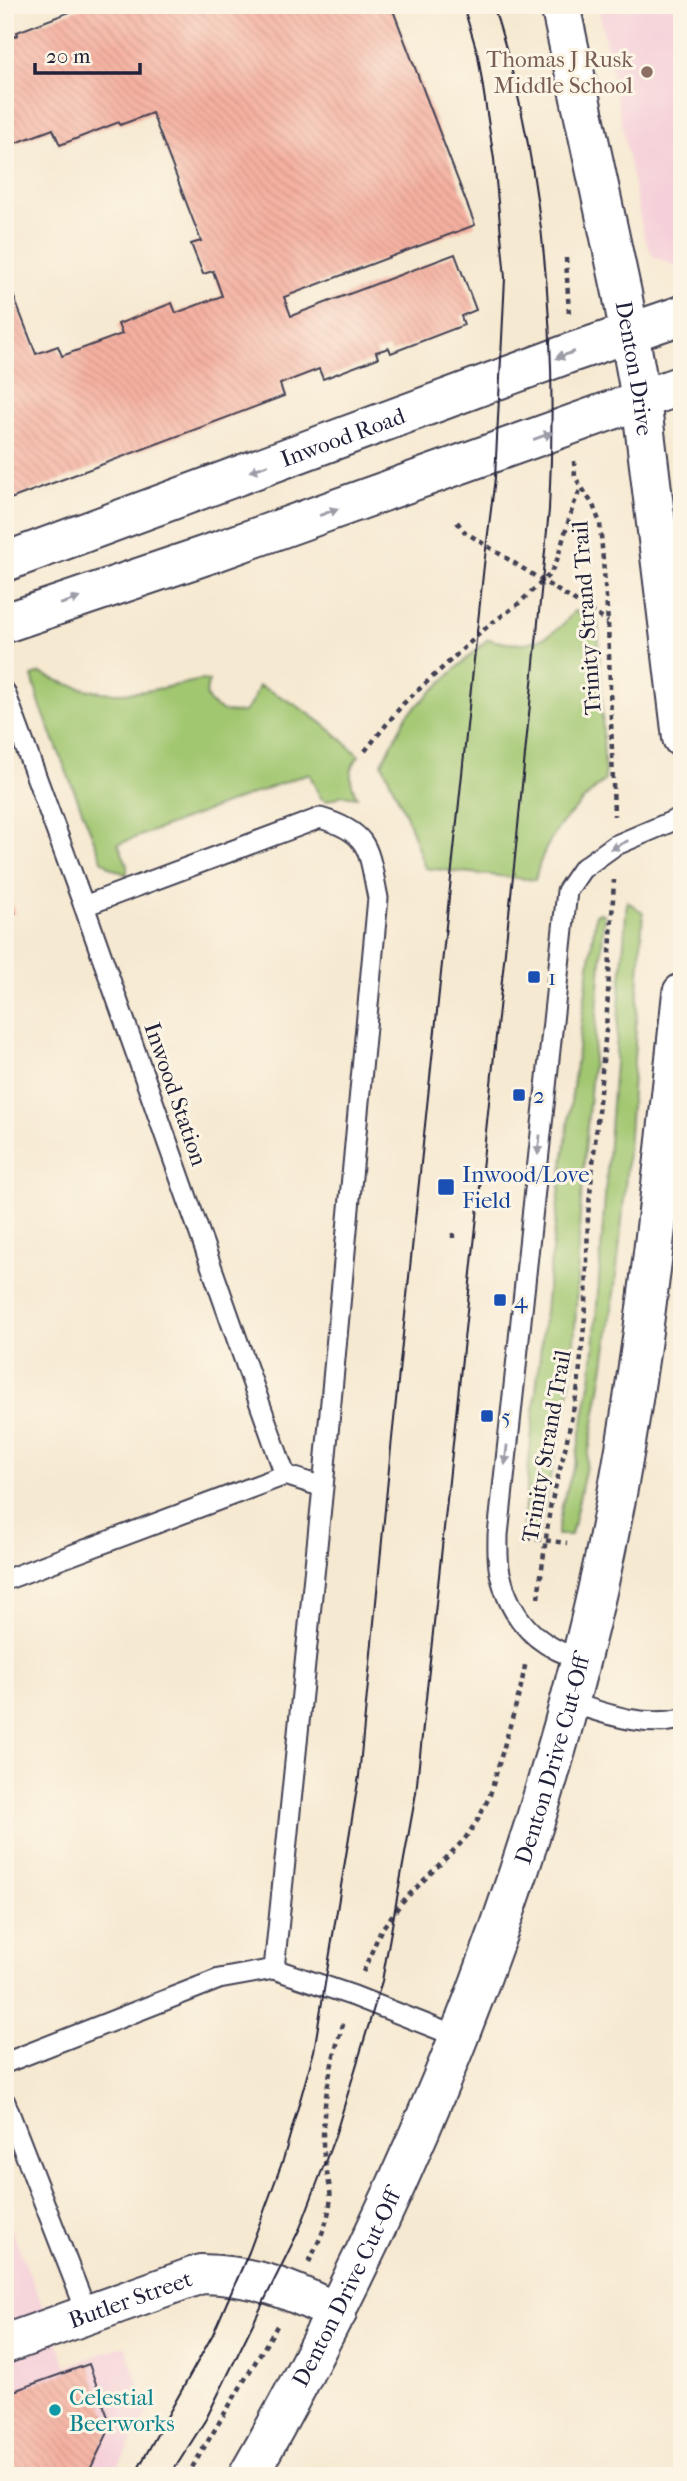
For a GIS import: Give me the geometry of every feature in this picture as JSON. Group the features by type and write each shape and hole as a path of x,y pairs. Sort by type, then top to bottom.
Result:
{"main road":[{"name":"Denton Drive","path":"561,5 641,398 682,737"},
{"name":"Inwood Road","path":"5,562 682,315"},
{"path":"5,623 219,551 682,385"},
{"name":"Denton Drive Cut-Off","path":"248,2476 337,2313 400,2175 458,2037 517,1875 569,1702 606,1548 669,1215 682,993"},
{"name":"Butler Street","path":"5,2344 201,2274 232,2275 261,2281 295,2292 337,2313"}],"lane":[{"name":"Inwood Station","path":"5,692 84,906 285,1475"},
{"path":"581,1659 557,1652 531,1633 510,1606 499,1572 498,1535 566,891 582,869 614,846 682,817"},
{"path":"84,906 320,818 344,825 367,845 378,898 323,1487 274,1969"},
{"path":"5,1580 285,1475 323,1487"},
{"path":"569,1702 619,1718 650,1723 682,1719"},
{"path":"5,2063 219,1979 274,1969 354,1996 458,2037"},
{"path":"5,2102 87,2313"}],"path":[{"path":"566,258 569,311"},
{"name":"Trinity Strand Trail","path":"574,461 575,477 593,505 600,523 608,622 613,778"},
{"path":"365,751 403,704 489,625 550,574 581,487"},
{"path":"457,522 465,532 608,622"},
{"name":"Trinity Strand Trail","path":"541,1582 550,1508 578,1387 586,1306 588,1215 606,1030 614,896"},
{"path":"522,1538 566,1543"},
{"path":"363,1972 382,1930 403,1901 464,1840 479,1818 490,1795 520,1691"},
{"path":"312,2255 326,2220 331,2193 323,2145 324,2102 334,2052 347,2013"},
{"path":"187,2476 275,2329"}],"shaded area":[{"name":"Thomas J Rusk Middle School","path":"598,5 682,5 682,265 677,267 653,256 644,237"},
{"path":"5,2214 67,2366 125,2345 148,2412 113,2476 5,2476"}],"green space":[{"path":"574,611 598,622 605,780 561,824 545,849 535,880 425,868 406,815 382,763 407,715 488,639 513,643 536,640 557,630"},
{"path":"40,673 83,689 120,693 209,681 207,697 210,703 222,710 237,713 244,712 259,686 312,716 359,756 351,776 357,797 343,795 326,801 320,797 309,773 118,844 127,864 127,875 111,868 102,860 40,705 32,676"},
{"path":"627,901 643,913 629,1144 618,1260 602,1379 580,1496 571,1535 557,1535 562,1505 576,1460 592,1373"},
{"path":"596,913 604,914 581,1201 574,1348 565,1414 538,1532 523,1529 530,1452 556,1221"}],"building":[{"path":"88,5 391,5 475,225 284,297 291,316 455,254 476,310 461,316 464,325 391,353 389,348 376,352 378,358 323,379 319,369 280,384 284,396 5,501 5,274 36,354 58,346 62,356 122,334 118,324 172,303 176,313 222,296 213,271 203,274 191,244 201,241 152,113 120,125 119,122 60,145 53,129 5,147 5,40 18,35 17,32"},
{"path":"5,887 15,913 5,916"},
{"name":"Celestial Beerworks","path":"89,2364 111,2426 87,2476 5,2476 5,2394"}],"tram line":[{"path":"134,2476 213,2334 249,2252 283,2160 314,2051 359,1776 391,1448 495,478 505,278 494,159 478,55 463,5"},
{"path":"170,2476 206,2419 300,2228 335,2136 382,1981 416,1793 549,510 551,383 544,255 525,128 493,5"}],"place":[{"name":"Thomas J Rusk Middle School","path":"647,72"},
{"name":"1","path":"534,977"},
{"name":"2","path":"519,1095"},
{"name":"Inwood/Love Field","path":"446,1187"},
{"name":"4","path":"500,1300"},
{"name":"5","path":"487,1416"},
{"name":"Celestial Beerworks","path":"55,2410"}]}
